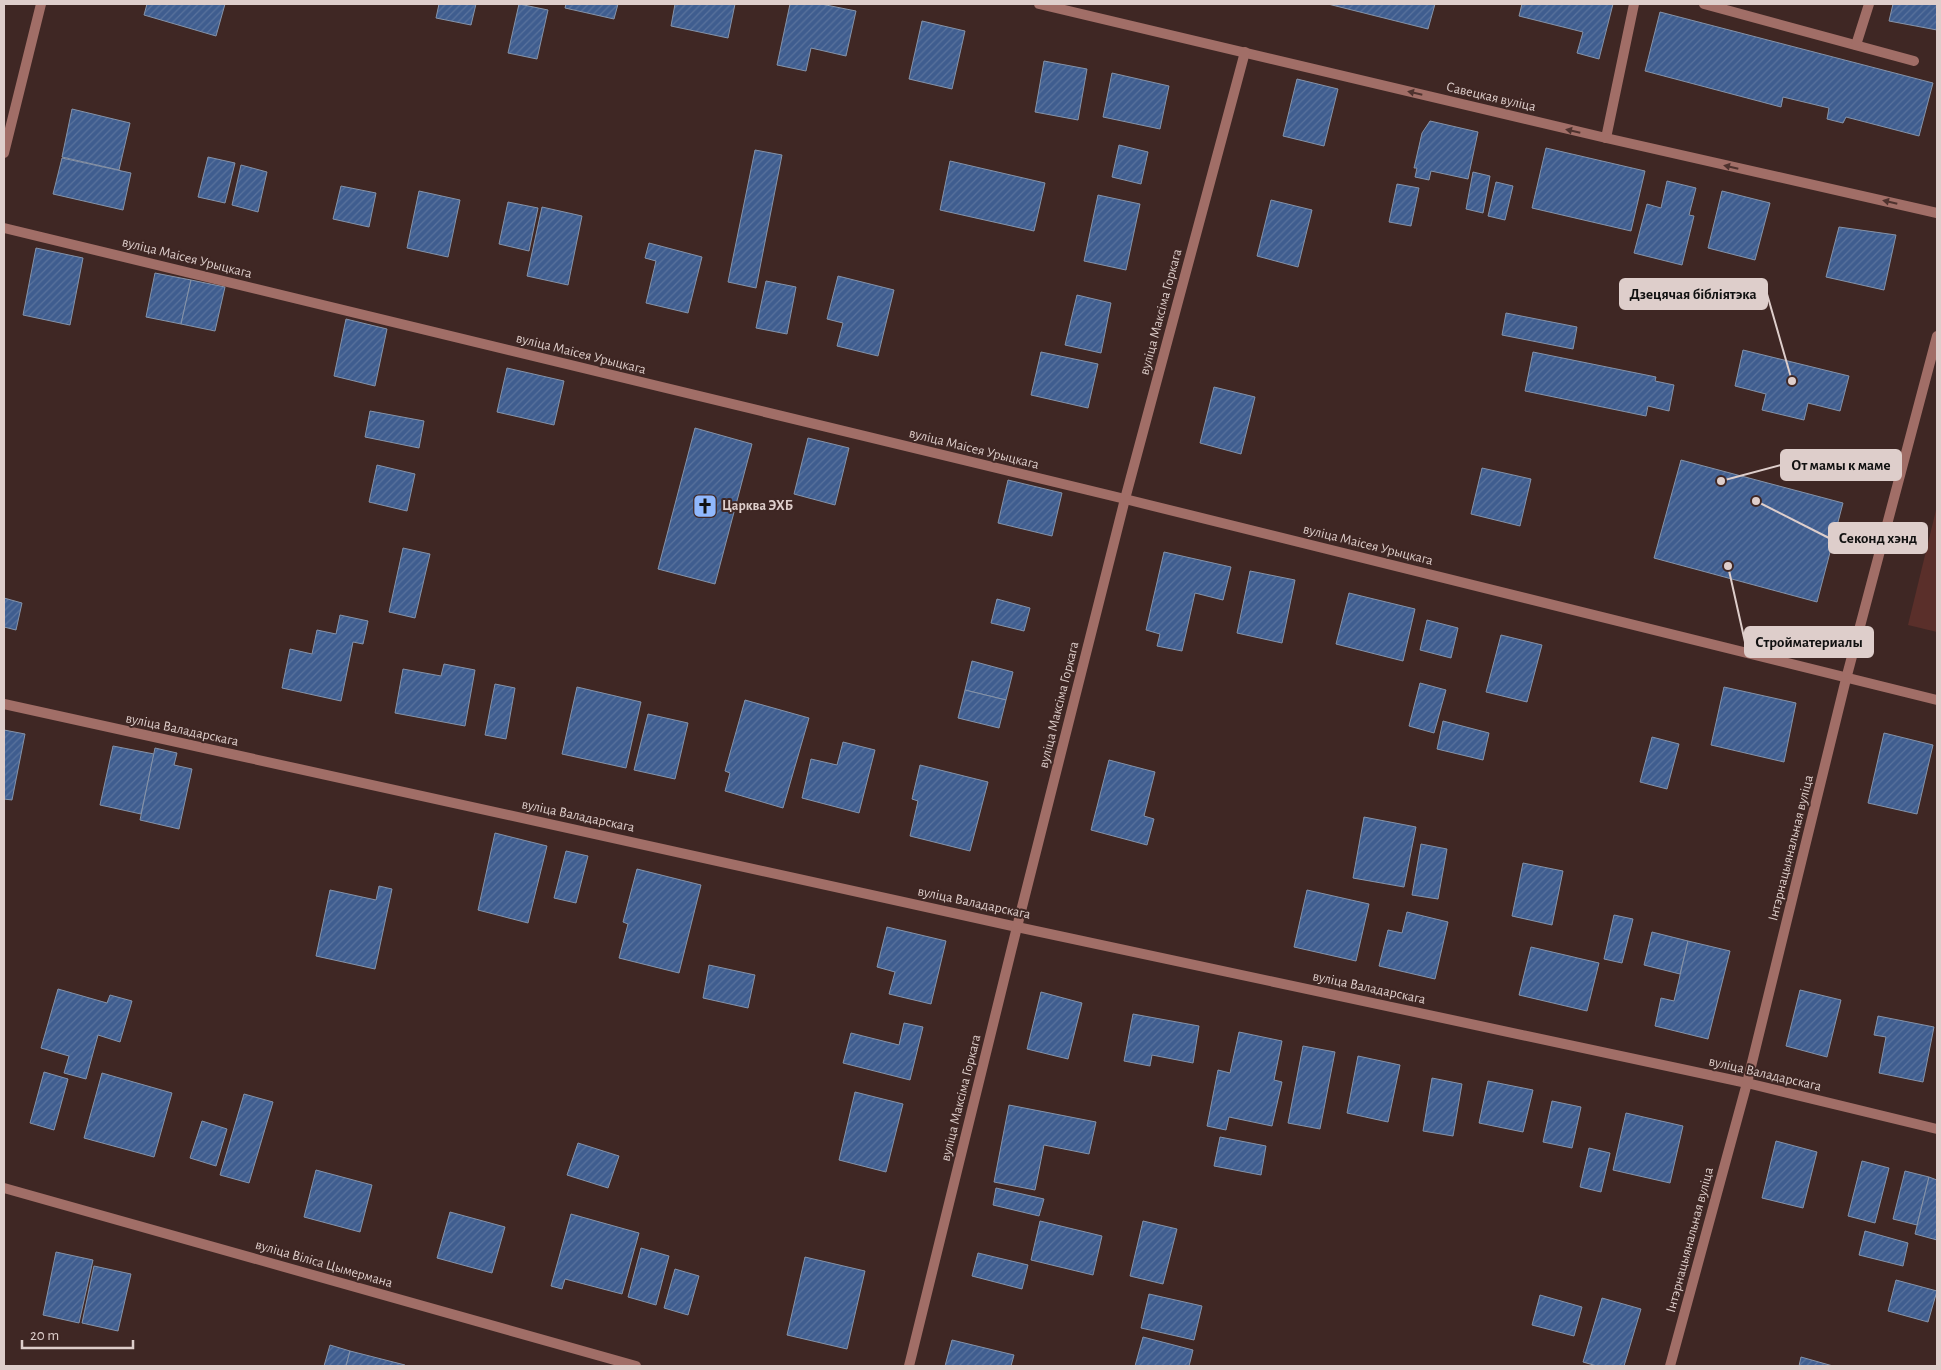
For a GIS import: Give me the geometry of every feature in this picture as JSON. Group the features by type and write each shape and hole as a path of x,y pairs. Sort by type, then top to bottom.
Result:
{"street":[{"path":"4,153 41,4"},
{"name":"Савецкая вуліца","path":"1039,4 1606,138 1937,213"},
{"path":"1606,138 1634,4"},
{"path":"1704,4 1914,61"},
{"path":"1856,45 1869,4"},
{"name":"вуліца Максіма Горкага","path":"910,1366 1017,927 1125,500 1245,52"},
{"name":"вуліца Маісея Урыцкага","path":"4,228 1125,500 1937,700"},
{"name":"Інтэрнацыянальная вуліца","path":"1670,1366 1746,1083 1846,679 1937,336"},
{"name":"вуліца Валадарскага","path":"4,704 1017,927 1746,1083 1937,1129"},
{"name":"вуліца Віліса Цымермана","path":"4,1188 636,1366"}],"shaded area":[{"path":"1937,506 1937,632 1908,625"}],"building":[{"path":"147,4 225,4 216,36 144,15"},
{"path":"439,4 476,4 471,25 436,18"},
{"path":"519,4 548,10 537,59 508,53"},
{"path":"566,4 618,4 614,19 565,8"},
{"path":"675,4 735,4 728,38 671,26"},
{"path":"790,4 821,4 856,11 846,56 811,48 806,71 777,65"},
{"path":"1328,4 1435,4 1428,29"},
{"path":"1522,4 1613,4 1599,59 1577,53 1583,32 1519,16"},
{"path":"1893,4 1937,4 1937,30 1889,21"},
{"path":"1660,12 1933,83 1919,136 1846,117 1843,123 1827,119 1829,108 1783,97 1781,107 1645,71"},
{"path":"922,21 965,31 952,89 909,79"},
{"path":"1044,61 1087,69 1078,120 1035,112"},
{"path":"1112,73 1169,86 1160,129 1103,117"},
{"path":"1297,79 1338,89 1324,146 1283,136"},
{"path":"72,109 130,123 119,170 62,157"},
{"path":"1430,121 1478,132 1468,179 1431,171 1429,180 1415,177 1417,168 1414,168 1422,133"},
{"path":"1119,145 1148,152 1141,184 1112,177"},
{"path":"1546,148 1645,171 1631,231 1532,208"},
{"path":"755,150 782,155 756,288 728,282"},
{"path":"208,157 235,163 225,203 198,197"},
{"path":"62,158 131,173 123,210 53,194"},
{"path":"950,161 1045,183 1034,231 940,210"},
{"path":"241,165 267,172 258,212 232,205"},
{"path":"1473,172 1490,176 1483,213 1466,209"},
{"path":"1667,181 1696,188 1689,215 1694,216 1682,265 1634,253 1647,204 1661,208"},
{"path":"1496,182 1513,186 1505,220 1488,216"},
{"path":"1397,184 1419,188 1411,226 1389,222"},
{"path":"341,186 376,193 369,227 333,219"},
{"path":"419,191 460,200 448,257 407,248"},
{"path":"1722,191 1770,203 1755,260 1708,248"},
{"path":"1098,195 1140,204 1126,270 1084,261"},
{"path":"1271,200 1312,210 1298,267 1257,256"},
{"path":"508,202 538,208 529,251 499,244"},
{"path":"542,207 582,216 568,285 527,276"},
{"path":"1839,227 1896,235 1884,290 1826,277"},
{"path":"649,243 702,257 688,313 646,303 656,261 645,258"},
{"path":"36,248 83,258 70,325 23,315"},
{"path":"155,273 191,280 181,324 146,317"},
{"path":"838,276 894,290 878,356 837,346 843,323 827,319"},
{"path":"191,280 225,287 215,331 181,324"},
{"path":"766,281 796,287 787,334 756,328"},
{"path":"1077,295 1111,303 1101,353 1065,345"},
{"path":"1506,313 1577,327 1573,349 1502,335"},
{"path":"346,319 387,329 375,386 334,376"},
{"path":"1743,350 1849,376 1840,411 1808,403 1804,420 1762,410 1766,394 1735,386"},
{"path":"1041,352 1098,364 1088,408 1031,395"},
{"path":"1533,352 1656,377 1655,381 1674,385 1669,411 1648,406 1646,416 1525,391"},
{"path":"507,368 564,381 554,425 497,412"},
{"path":"1214,387 1255,397 1241,454 1200,443"},
{"path":"370,411 424,421 419,448 365,437"},
{"name":"Царква ЭХБ","path":"695,428 752,444 715,584 658,569"},
{"path":"808,438 849,448 835,505 794,494"},
{"path":"1681,460 1843,503 1817,602 1654,558"},
{"path":"377,465 415,474 407,511 369,502"},
{"path":"1482,468 1531,479 1520,526 1471,514"},
{"path":"1008,480 1062,493 1052,536 998,523"},
{"path":"403,548 430,554 415,618 389,612"},
{"path":"1164,552 1231,567 1223,600 1195,593 1182,651 1157,646 1160,634 1146,630"},
{"path":"1250,571 1295,580 1282,643 1237,633"},
{"path":"1349,593 1415,609 1403,661 1336,644"},
{"path":"4,598 22,603 16,630 4,627"},
{"path":"997,599 1030,608 1024,631 991,623"},
{"path":"340,615 368,621 363,644 353,642 341,701 282,688 290,649 312,654 317,630 336,634"},
{"path":"1427,620 1458,628 1451,658 1420,650"},
{"path":"1501,635 1542,645 1527,702 1486,692"},
{"path":"972,661 1013,672 1006,700 965,690"},
{"path":"444,664 475,670 465,726 395,713 403,669 441,676"},
{"path":"1420,683 1446,690 1434,733 1409,726"},
{"path":"495,684 515,688 506,739 485,735"},
{"path":"577,687 641,702 626,768 562,754"},
{"path":"1724,687 1796,703 1784,762 1711,745"},
{"path":"965,690 1006,700 999,728 958,718"},
{"path":"745,700 809,718 783,808 725,791 730,773 725,771"},
{"path":"648,714 688,723 675,779 634,770"},
{"path":"1443,721 1489,733 1483,760 1437,749"},
{"path":"4,730 25,734 12,800 4,799"},
{"path":"1884,733 1933,745 1917,814 1868,803"},
{"path":"1652,737 1679,744 1667,789 1640,782"},
{"path":"843,742 875,750 859,813 802,798 811,759 837,765"},
{"path":"113,746 154,754 141,814 100,805"},
{"path":"155,748 177,753 174,765 192,769 179,829 140,820"},
{"path":"1109,760 1155,772 1144,816 1154,819 1147,845 1091,830"},
{"path":"920,765 988,782 970,851 910,836 918,801 912,799"},
{"path":"1364,817 1416,827 1404,887 1353,878"},
{"path":"495,833 547,846 528,923 478,910"},
{"path":"1421,844 1447,849 1438,899 1412,895"},
{"path":"566,851 588,856 576,903 554,898"},
{"path":"1523,863 1563,871 1552,925 1512,916"},
{"path":"637,869 701,885 679,973 619,958 628,924 623,922"},
{"path":"379,886 392,889 375,969 316,956 330,890 376,900"},
{"path":"1307,890 1369,904 1356,961 1294,947"},
{"path":"1407,912 1448,922 1435,979 1379,966 1388,930 1402,933"},
{"path":"1614,915 1633,919 1622,963 1604,959"},
{"path":"887,927 946,941 931,1004 889,994 895,972 877,967"},
{"path":"1652,932 1688,941 1680,974 1644,965"},
{"path":"1688,941 1730,951 1708,1039 1655,1026 1661,998 1674,1001"},
{"path":"1531,947 1599,963 1587,1011 1519,995"},
{"path":"709,965 755,975 748,1008 703,998"},
{"path":"58,989 107,1003 110,995 132,1001 120,1042 98,1035 86,1079 64,1073 69,1056 41,1048"},
{"path":"1800,990 1841,1000 1827,1057 1786,1046"},
{"path":"1041,992 1082,1003 1068,1059 1027,1049"},
{"path":"1133,1014 1199,1026 1193,1063 1152,1055 1150,1066 1124,1061"},
{"path":"1878,1016 1934,1027 1923,1082 1879,1073 1886,1037 1874,1035"},
{"path":"904,1023 923,1027 910,1080 843,1063 851,1033 899,1045"},
{"path":"1239,1032 1282,1041 1274,1080 1282,1082 1272,1126 1229,1117 1226,1130 1207,1126 1218,1070 1230,1073"},
{"path":"1303,1046 1335,1052 1320,1129 1288,1123"},
{"path":"1358,1056 1400,1065 1388,1122 1347,1113"},
{"path":"44,1072 68,1079 54,1130 30,1123"},
{"path":"102,1073 172,1093 154,1157 84,1138"},
{"path":"1432,1078 1462,1084 1453,1136 1423,1131"},
{"path":"1488,1081 1533,1090 1523,1132 1479,1123"},
{"path":"855,1092 903,1104 886,1172 839,1160"},
{"path":"244,1094 273,1102 249,1183 220,1175"},
{"path":"1552,1101 1581,1107 1572,1148 1543,1142"},
{"path":"1009,1105 1096,1122 1089,1154 1044,1145 1035,1190 994,1182"},
{"path":"1626,1113 1683,1126 1670,1183 1613,1170"},
{"path":"202,1121 227,1129 216,1166 190,1158"},
{"path":"1220,1137 1266,1146 1261,1175 1214,1166"},
{"path":"1776,1141 1817,1152 1803,1208 1762,1198"},
{"path":"578,1143 619,1156 608,1188 567,1175"},
{"path":"1589,1148 1610,1153 1601,1192 1580,1187"},
{"path":"1862,1161 1889,1168 1875,1223 1848,1216"},
{"path":"316,1170 372,1185 360,1232 304,1217"},
{"path":"1905,1171 1929,1177 1917,1225 1893,1219"},
{"path":"1929,1177 1937,1180 1937,1240 1915,1234"},
{"path":"996,1188 1044,1199 1039,1216 993,1205"},
{"path":"450,1212 505,1227 492,1273 437,1258"},
{"path":"571,1214 639,1233 622,1294 565,1279 562,1289 551,1286"},
{"path":"1040,1221 1102,1236 1093,1275 1031,1260"},
{"path":"1143,1221 1177,1229 1163,1284 1130,1276"},
{"path":"1865,1231 1908,1243 1903,1266 1859,1255"},
{"path":"641,1248 669,1256 656,1305 628,1297"},
{"path":"56,1252 93,1260 79,1323 43,1315"},
{"path":"978,1253 1028,1265 1022,1289 972,1276"},
{"path":"805,1257 865,1271 847,1349 787,1335"},
{"path":"94,1266 131,1274 118,1331 82,1323"},
{"path":"675,1269 699,1276 688,1315 664,1308"},
{"path":"1896,1280 1937,1291 1928,1322 1888,1311"},
{"path":"1149,1294 1202,1306 1194,1340 1141,1328"},
{"path":"1540,1295 1582,1307 1574,1336 1532,1325"},
{"path":"1602,1298 1641,1309 1624,1366 1597,1366 1583,1362"},
{"path":"1143,1337 1193,1350 1189,1366 1135,1366"},
{"path":"952,1340 1014,1355 1011,1366 945,1366"},
{"path":"330,1345 350,1351 346,1366 324,1366"},
{"path":"350,1351 405,1365 346,1366"},
{"path":"1801,1357 1833,1366 1799,1366"}],"place":[{"name":"Дзецячая бібліятэка","path":"1792,381"},
{"name":"От мамы к маме","path":"1721,481"},
{"name":"Секонд хэнд","path":"1756,501"},
{"name":"Царква ЭХБ","path":"705,506"},
{"name":"Стройматериалы","path":"1728,566"}]}
